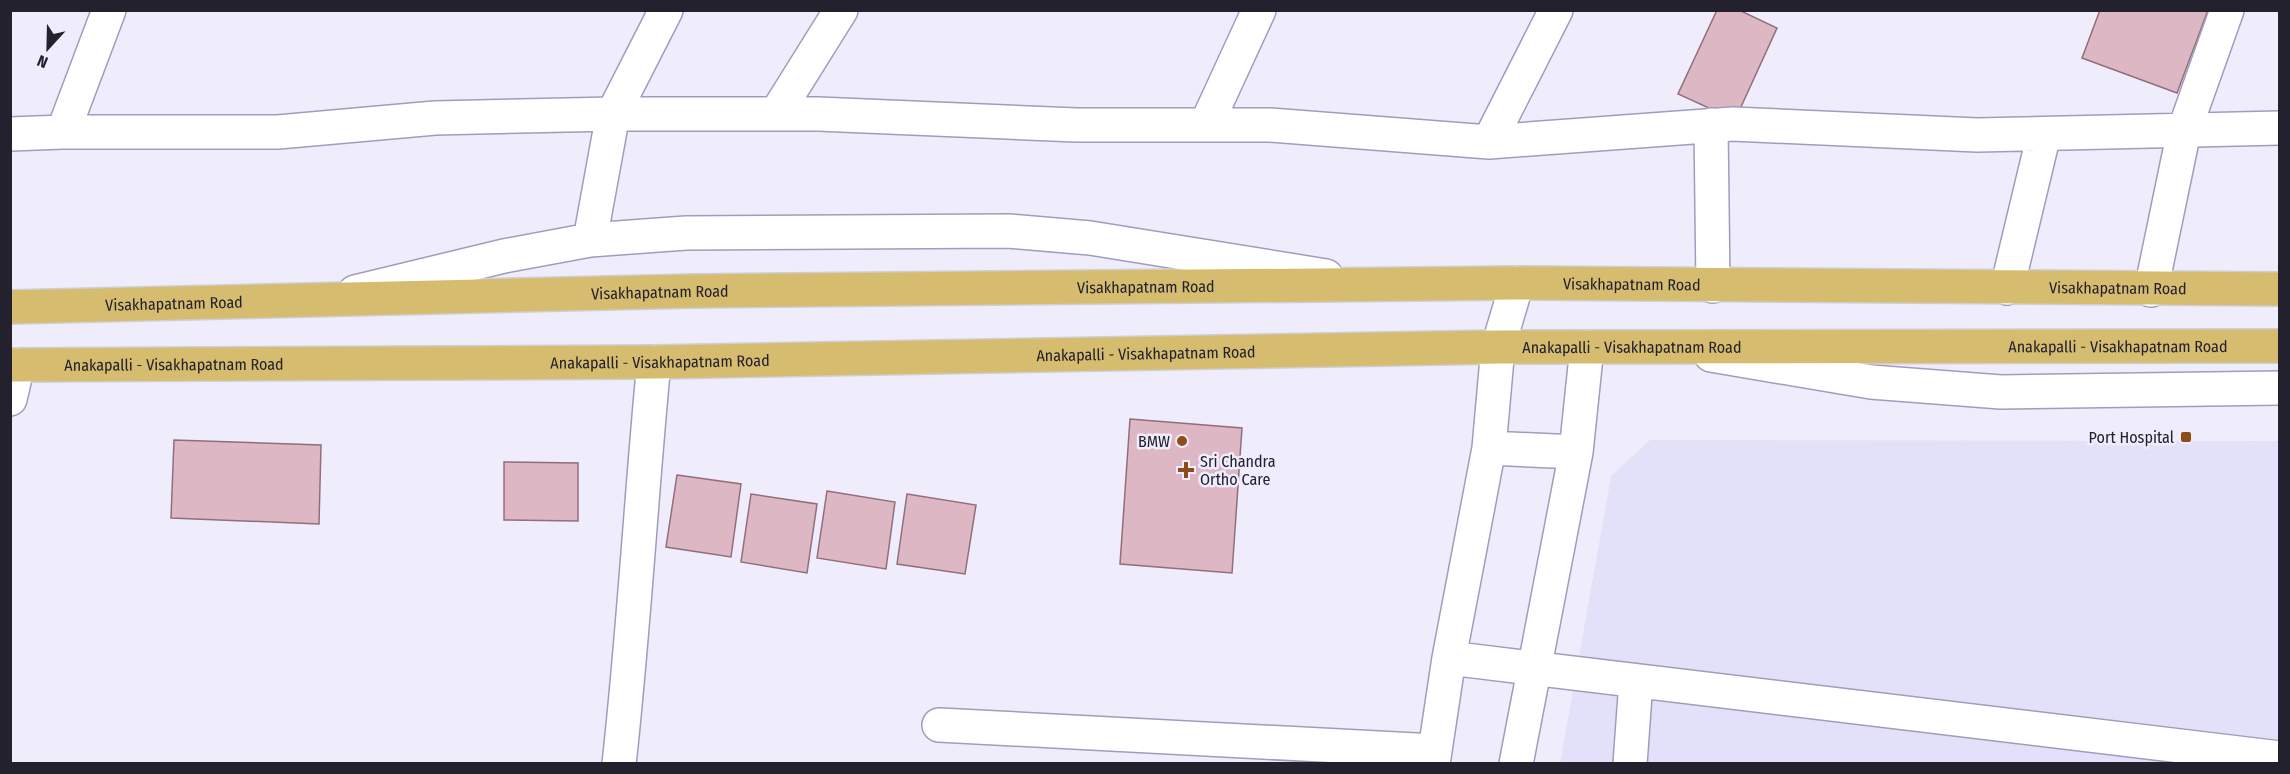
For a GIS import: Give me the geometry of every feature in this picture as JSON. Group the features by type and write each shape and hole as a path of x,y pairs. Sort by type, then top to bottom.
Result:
{"main road":[{"name":"Visakhapatnam Road","path":"10,307 694,291 1517,283 2151,290 2280,289"},
{"name":"Anakapalli - Visakhapatnam Road","path":"14,365 654,362 1498,347 2280,346"}],"street":[{"path":"63,132 109,10"},
{"path":"590,240 614,114 666,10"},
{"path":"776,114 841,10"},
{"path":"1206,125 1259,10"},
{"path":"1489,142 1556,10"},
{"path":"2151,290 2184,131 2227,10"},
{"path":"10,134 278,132 435,118 614,114 776,114 1076,125 1270,125 1489,142 1712,125 1977,135 2280,128"},
{"path":"1712,125 1713,285"},
{"path":"2007,288 2044,134"},
{"path":"321,300 504,256 590,240 686,233 1008,231 1090,238 1381,285"},
{"path":"939,725 1434,757 1449,658 1489,448 1498,347 1517,283"},
{"path":"1516,764 1576,452 1587,347"},
{"path":"1669,347 1871,382 2001,392 2280,388"},
{"path":"619,764 633,634 639,513 654,362"},
{"path":"10,399 14,365"},
{"path":"1489,448 1576,452"},
{"path":"1449,658 2280,758"},
{"path":"1630,764 1636,681"}],"shaded area":[{"path":"1650,440 2279,441 2279,763 1560,764 1611,476"}],"building":[{"path":"1717,10 1739,10 1777,28 1735,120 1678,94"},
{"path":"2100,10 2208,10 2177,93 2082,58"},
{"path":"1130,419 1242,428 1232,573 1120,564"},
{"path":"174,440 321,445 319,524 171,518"},
{"path":"504,462 578,463 578,521 504,520"},
{"path":"677,475 741,484 731,557 666,547"},
{"path":"827,491 895,502 886,569 817,558"},
{"path":"751,494 817,504 807,573 741,562"},
{"path":"907,494 976,505 965,574 897,564"}],"place":[{"name":"Port Hospital","path":"2186,437"},
{"name":"BMW","path":"1182,441"},
{"name":"Sri Chandra Ortho Care","path":"1186,470"}]}
